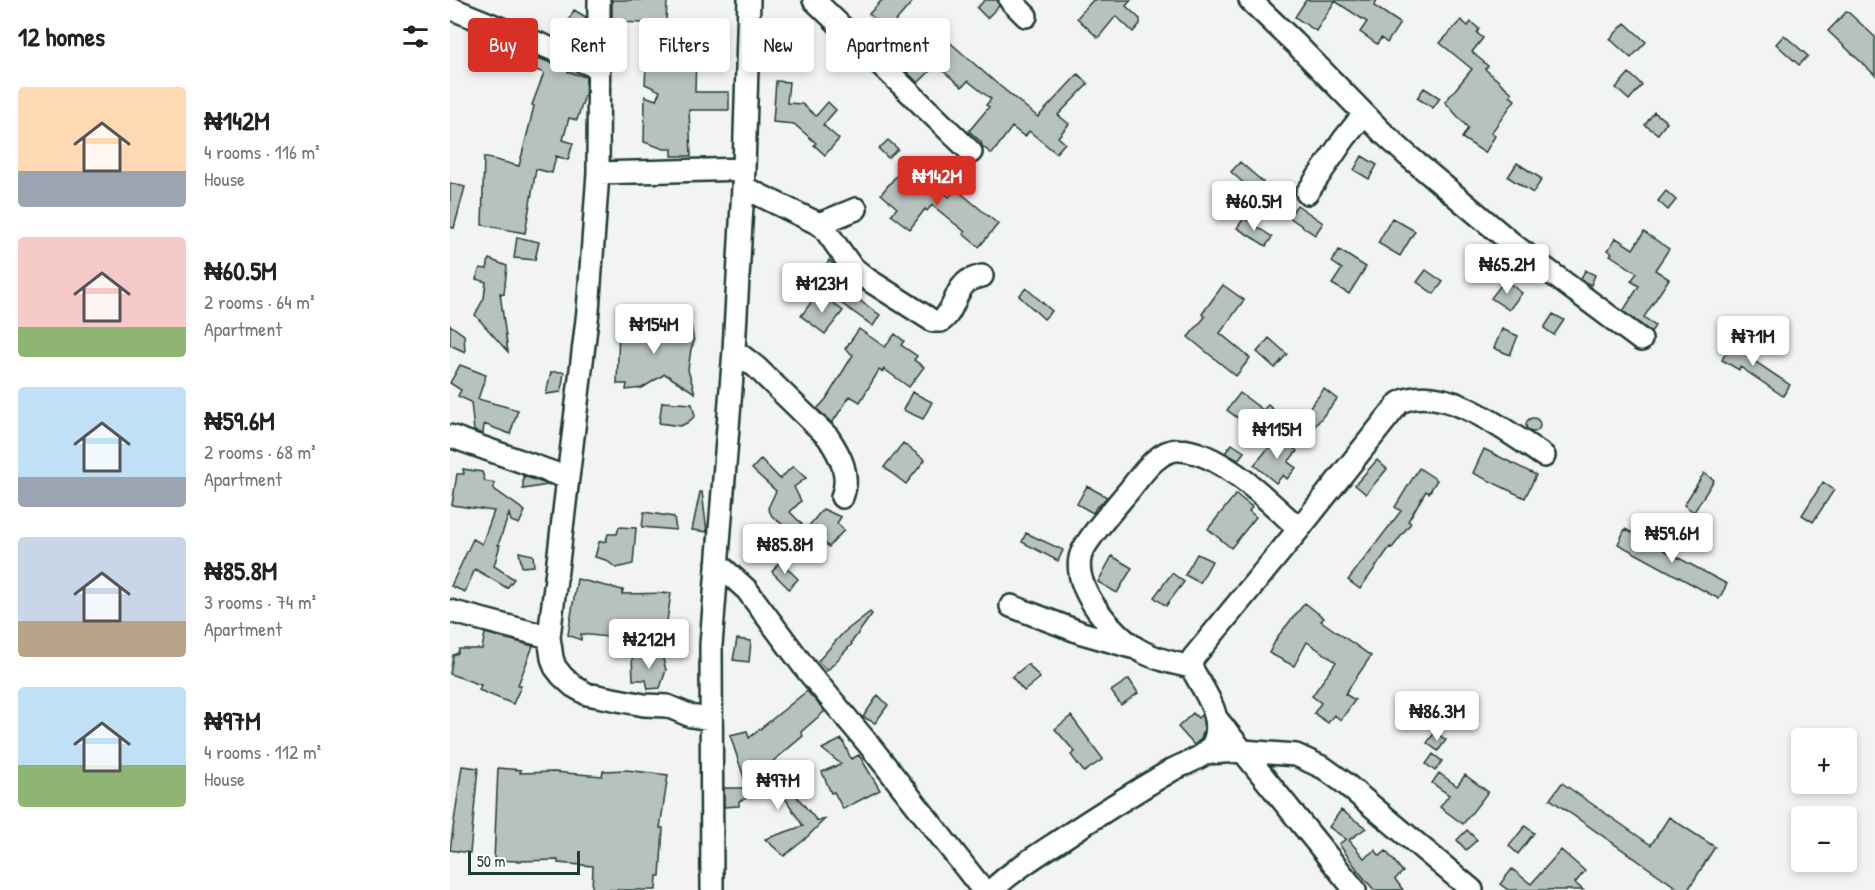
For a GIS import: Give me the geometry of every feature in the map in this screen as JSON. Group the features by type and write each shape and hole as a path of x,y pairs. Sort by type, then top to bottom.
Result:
{"street":[{"path":"599,0 599,18"},
{"path":"712,890 711,645 734,350 749,0"},
{"path":"814,0 971,152"},
{"path":"1010,0 1026,16"},
{"path":"1250,0 1407,155 1515,246 1641,340"},
{"path":"451,16 550,51"},
{"path":"599,72 598,173 588,310 549,637 552,658 562,676 587,694 644,705 667,706 691,716 710,719"},
{"path":"1307,193 1364,114"},
{"path":"598,173 743,178 819,224 851,266 867,279 933,321 945,319 963,286 982,276"},
{"path":"819,224 856,209"},
{"path":"734,350 756,367 828,437 835,447 845,472 846,482 842,497"},
{"path":"1355,890 1216,718 1191,668 1193,658 1395,407 1408,398 1435,398 1464,407 1544,456"},
{"path":"453,442 568,478"},
{"path":"1138,649 1111,627 1095,608 1084,588 1080,556 1110,513 1145,470 1159,458 1179,450 1198,454 1218,463 1233,472 1299,529"},
{"path":"717,562 747,590 805,668 870,746 983,890"},
{"path":"1011,606 1082,633 1138,649 1191,668"},
{"path":"450,611 549,637"},
{"path":"992,890 1023,864 1106,810 1204,753 1215,738 1216,718"},
{"path":"1204,753 1243,751 1296,755 1323,768 1342,781 1472,890"}],"building":[{"path":"612,0 667,0 666,18 639,18 639,23 627,22 627,18 612,18"},
{"path":"882,0 914,0 898,18 874,18 869,14"},
{"path":"985,0 998,0 999,6 987,18 977,8"},
{"path":"1093,0 1131,0 1126,6 1140,19 1140,24 1133,32 1116,16 1098,38 1077,18"},
{"path":"1306,0 1377,0 1374,6 1400,23 1387,43 1381,38 1377,44 1360,32 1367,22 1335,1 1316,31 1295,17"},
{"path":"574,10 586,17 586,18 570,18"},
{"path":"1847,11 1875,37 1875,75 1828,31"},
{"path":"1461,20 1468,26 1471,22 1479,29 1477,33 1483,38 1472,52 1488,66 1485,69 1512,93 1510,96 1515,100 1491,133 1495,136 1485,153 1462,138 1468,128 1445,102 1472,69 1440,43"},
{"path":"1625,23 1646,42 1631,58 1610,39"},
{"path":"1784,35 1808,56 1799,65 1776,44"},
{"path":"950,43 1038,117 1078,74 1088,84 1058,115 1069,124 1058,137 1065,143 1056,153 1029,131 1025,137 1012,127 992,154 969,131 989,107 986,105 991,99 968,81 962,87 944,72 950,72"},
{"path":"538,58 550,63 550,72 568,72 586,77 586,92 577,120 569,118 563,140 573,143 568,160 556,156 552,173 536,169 525,233 482,225 484,157 519,166 534,106 532,105 544,73 538,71"},
{"path":"646,72 696,72 695,92 729,92 729,110 689,110 691,156 672,156 672,149 664,149 644,142 645,96 656,100 660,91 645,84"},
{"path":"907,72 929,72 918,83"},
{"path":"1629,73 1642,85 1629,100 1616,88"},
{"path":"776,81 789,82 787,103 802,104 816,116 828,102 836,110 823,125 839,139 825,155 814,145 816,143 794,124 773,122"},
{"path":"1424,88 1440,98 1433,108 1417,98"},
{"path":"1654,112 1667,122 1658,134 1645,125"},
{"path":"888,140 898,149 888,158 879,149"},
{"path":"1362,156 1377,165 1369,179 1354,170"},
{"path":"1240,162 1263,182 1254,192 1231,172"},
{"path":"1517,163 1542,179 1533,193 1508,177"},
{"path":"901,170 929,192 935,184 949,197 956,189 998,224 979,247 963,234 965,232 932,205 927,211 925,209 910,229 891,215 897,208 881,194"},
{"path":"450,183 465,187 454,228 450,227"},
{"path":"1666,191 1676,200 1668,210 1658,201"},
{"path":"1297,205 1323,223 1315,235 1289,217"},
{"path":"1244,218 1272,237 1266,246 1237,228"},
{"path":"1392,218 1415,231 1400,256 1378,243"},
{"path":"1644,232 1669,249 1655,270 1669,279 1644,317 1655,326 1651,332 1623,311 1639,286 1631,281 1637,273 1610,255 1612,253 1608,250 1616,238 1633,249"},
{"path":"517,237 539,242 535,260 514,258"},
{"path":"1339,250 1366,267 1349,294 1332,284 1342,269 1332,262"},
{"path":"489,259 507,266 504,294 500,293 508,352 475,315 484,298 486,282 476,279 480,268 487,269"},
{"path":"829,260 845,278 843,281 824,270"},
{"path":"1426,270 1443,282 1434,294 1417,282"},
{"path":"1585,270 1595,275 1591,285 1581,280"},
{"path":"1505,280 1522,293 1509,310 1491,298"},
{"path":"1223,285 1244,300 1220,333 1250,358 1236,376 1188,337 1205,317 1202,314"},
{"path":"1026,288 1052,311 1044,319 1019,296"},
{"path":"849,293 880,315 873,326 841,303"},
{"path":"815,297 822,302 825,297 843,311 825,334 801,316"},
{"path":"1553,314 1564,320 1554,335 1544,328"},
{"path":"632,322 653,322 653,327 691,325 694,342 688,370 695,393 665,374 642,388 626,390 627,384 617,384 619,329 633,326"},
{"path":"450,325 464,335 465,352 450,345"},
{"path":"859,329 885,347 895,334 904,341 901,345 917,356 914,360 924,367 909,387 884,369 882,372 879,370 860,402 850,396 832,423 817,409 826,399 853,355 845,349"},
{"path":"1502,329 1518,336 1510,355 1494,348"},
{"path":"1269,338 1287,354 1275,368 1257,352"},
{"path":"1734,338 1751,348 1747,356 1790,385 1783,396 1740,367 1739,370 1722,360"},
{"path":"460,365 486,375 478,399 518,410 510,434 484,424 483,434 474,431 471,402 458,396 461,390 450,383"},
{"path":"551,372 564,372 561,392 546,394"},
{"path":"1324,389 1337,399 1315,426 1303,416"},
{"path":"912,392 932,402 923,419 903,410"},
{"path":"1240,393 1263,410 1268,405 1286,421 1273,436 1248,415 1243,422 1227,410"},
{"path":"662,402 692,404 695,416 680,426 659,423"},
{"path":"1530,418 1536,418 1540,425 1536,432 1530,432 1526,428 1526,422"},
{"path":"1279,436 1297,451 1288,462 1296,468 1287,479 1283,475 1276,483 1254,465"},
{"path":"903,443 925,460 906,484 884,467"},
{"path":"1232,444 1244,452 1238,460 1225,453"},
{"path":"1484,449 1536,475 1525,498 1473,473"},
{"path":"761,459 780,479 793,466 806,478 794,487 801,501 790,512 802,524 791,531 772,516 768,508 776,491 752,469"},
{"path":"1377,460 1387,469 1366,494 1355,485"},
{"path":"1419,468 1437,480 1429,493 1426,491 1408,521 1411,523 1392,548 1390,547 1360,589 1348,580 1401,511 1395,507"},
{"path":"463,469 482,472 485,481 494,483 494,489 525,511 519,524 511,521 509,514 498,545 500,545 494,566 514,579 507,588 475,569 465,592 451,586 473,539 482,544 494,511 452,505 457,474 464,474"},
{"path":"1704,473 1714,480 1694,512 1684,505"},
{"path":"523,476 541,482 548,485 523,489"},
{"path":"1823,482 1834,490 1813,522 1802,515"},
{"path":"1087,486 1107,497 1093,513 1077,504"},
{"path":"700,492 702,492 707,532 692,530"},
{"path":"1236,494 1252,507 1249,511 1256,517 1231,548 1208,529"},
{"path":"823,509 841,517 837,523 844,530 829,547 808,527"},
{"path":"644,512 674,517 676,530 642,527"},
{"path":"619,527 636,528 633,564 616,568 606,560 595,557 599,542 606,541 608,534 617,534"},
{"path":"1625,529 1727,584 1719,599 1618,544"},
{"path":"1026,533 1063,550 1058,561 1022,542"},
{"path":"519,552 533,555 534,566 522,567"},
{"path":"1197,554 1212,561 1200,583 1185,575"},
{"path":"1112,556 1132,568 1117,593 1098,582"},
{"path":"780,561 798,579 789,589 772,572"},
{"path":"1172,573 1184,582 1166,606 1154,597"},
{"path":"577,579 623,590 622,594 671,593 666,628 628,622 626,639 581,634 581,640 568,635"},
{"path":"1305,603 1324,618 1321,621 1371,656 1345,694 1355,700 1341,720 1334,715 1328,723 1314,713 1321,703 1312,696 1336,662 1307,642 1294,666 1269,653 1278,636"},
{"path":"870,612 872,614 852,644 827,671 818,661 843,633"},
{"path":"485,633 533,646 513,704 479,690 481,685 450,674 453,655 458,653 459,649 482,649"},
{"path":"737,639 751,641 749,662 733,660"},
{"path":"662,655 666,670 660,688 648,689 646,680 633,680 632,657"},
{"path":"1028,664 1040,678 1024,691 1012,677"},
{"path":"1129,679 1138,693 1121,705 1111,691"},
{"path":"807,691 825,711 801,732 803,736 746,784 730,735 747,731 749,738"},
{"path":"878,695 888,705 875,723 863,717"},
{"path":"1193,713 1198,718 1201,715 1204,729 1201,739 1194,745 1178,727"},
{"path":"1071,716 1103,759 1084,772 1071,755 1075,752 1055,729"},
{"path":"1435,732 1446,740 1438,751 1427,743"},
{"path":"842,739 851,759 859,755 880,790 843,809 834,792 831,793 822,772 841,764 822,749"},
{"path":"1433,754 1442,761 1435,771 1426,764"},
{"path":"462,766 478,768 470,853 450,850"},
{"path":"498,768 521,770 520,773 554,772 602,776 603,771 626,770 668,775 660,828 663,828 660,876 657,876 656,890 592,890 593,866 558,863 558,860 494,860"},
{"path":"778,771 817,821 826,818 784,856 765,839 803,826 778,787 739,801 739,806 724,807 724,788 747,788"},
{"path":"1439,773 1457,786 1465,775 1488,792 1463,824 1440,807 1449,795 1432,783"},
{"path":"1562,783 1651,845 1669,817 1715,847 1688,890 1680,890 1550,799"},
{"path":"1341,810 1366,828 1349,840 1364,858 1375,850 1380,856 1386,851 1403,872 1395,879 1403,890 1374,890 1359,872 1339,844 1346,839 1329,827"},
{"path":"1525,826 1534,833 1518,854 1509,846"},
{"path":"1467,830 1477,840 1466,850 1457,840"},
{"path":"1561,850 1585,871 1575,883 1583,890 1508,890 1500,884 1512,869 1531,884"}]}
